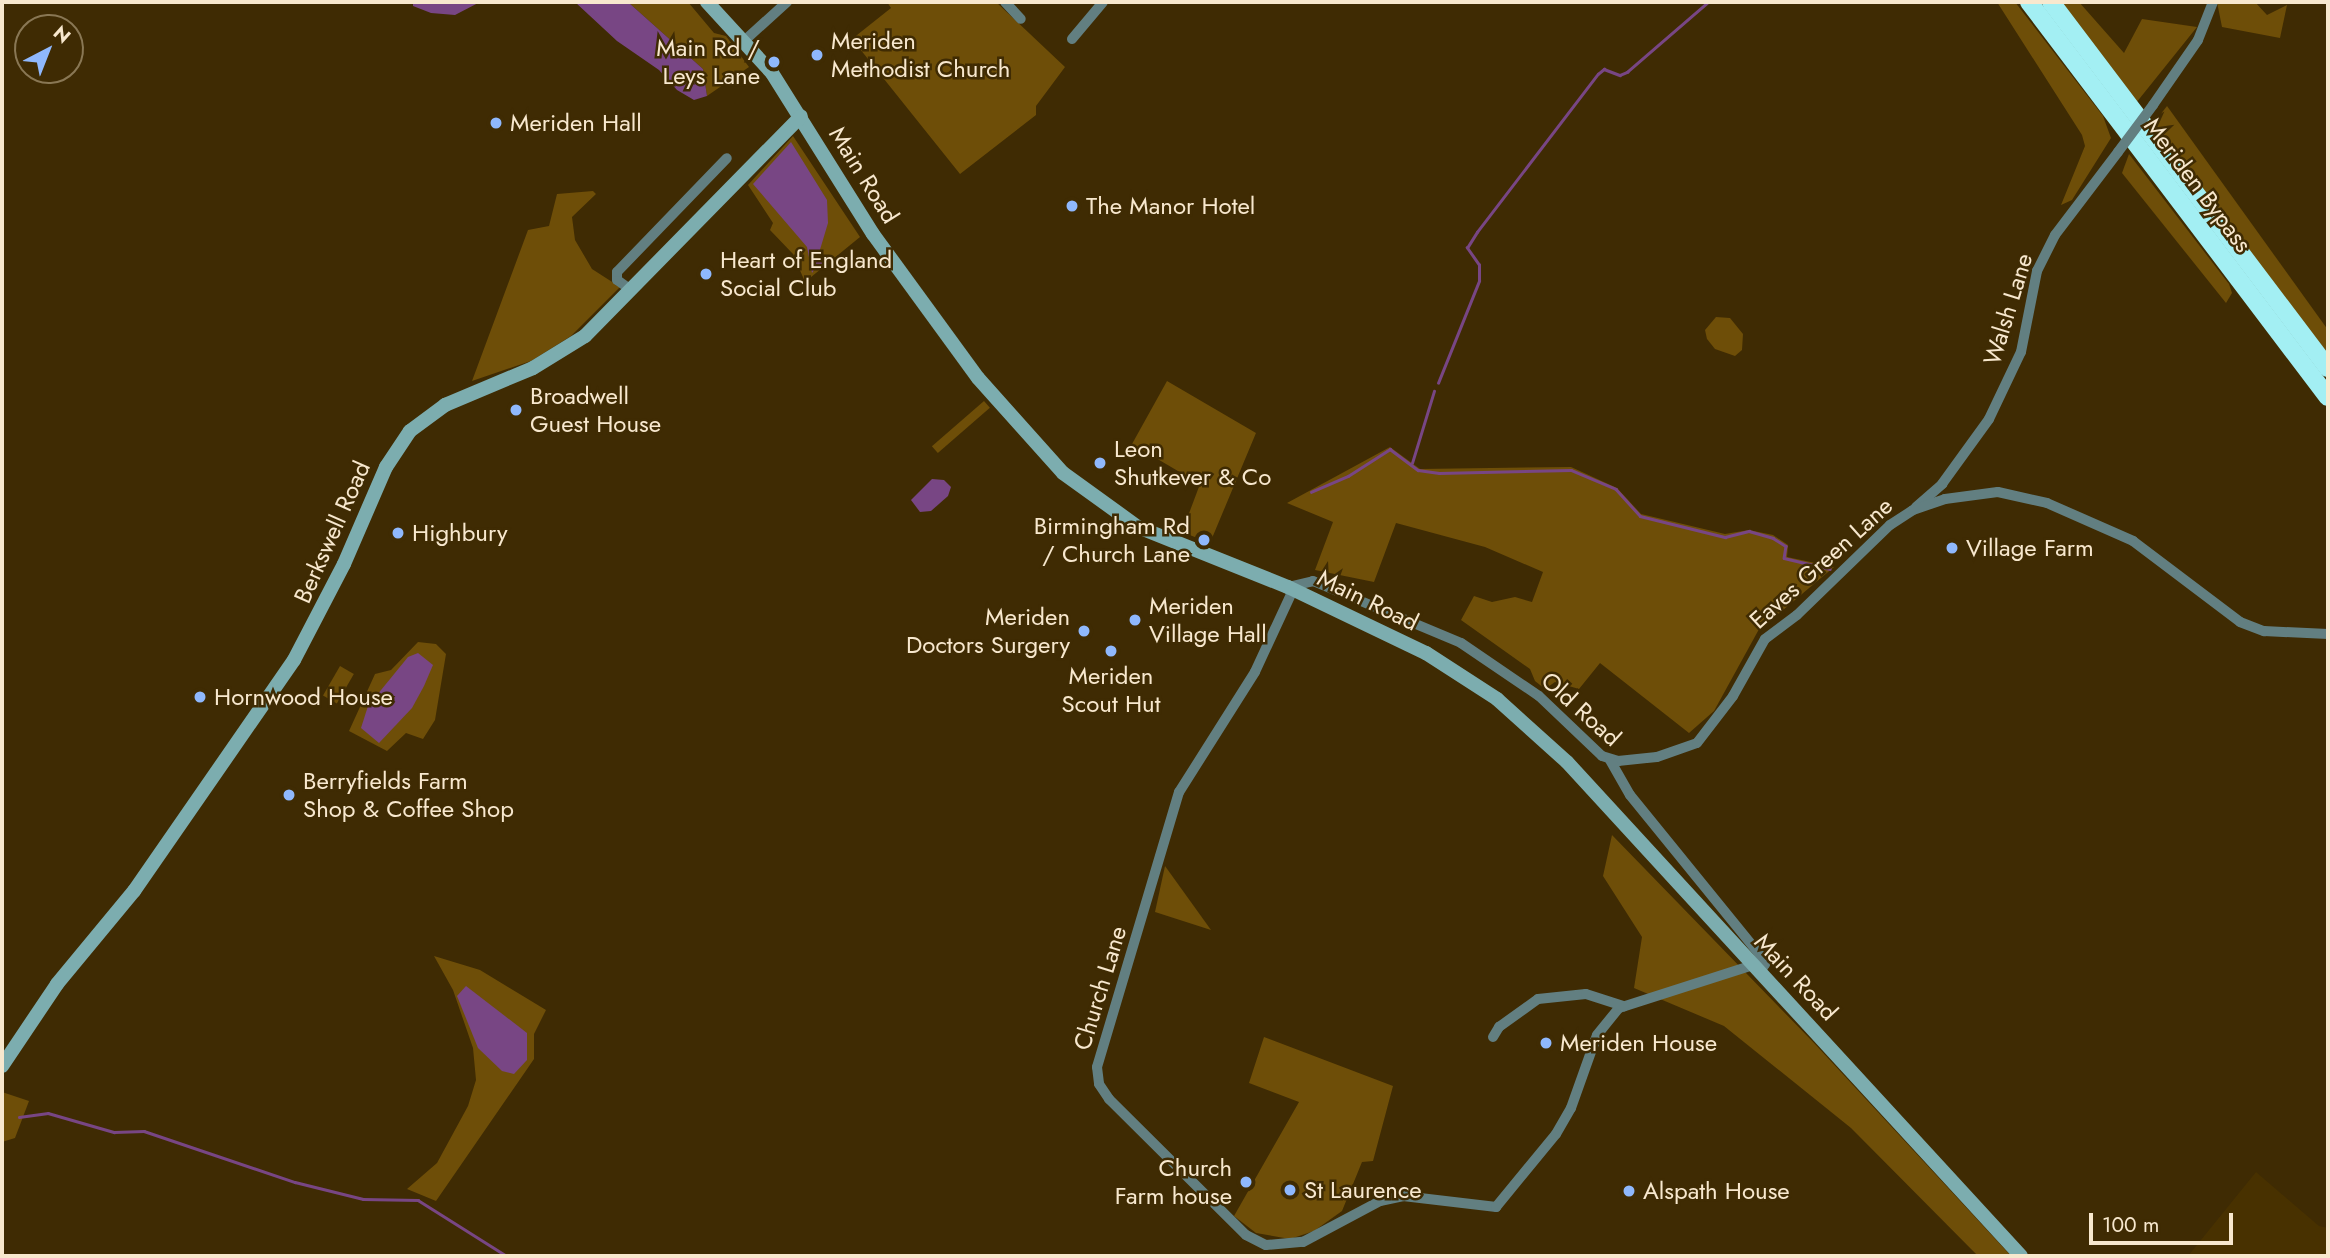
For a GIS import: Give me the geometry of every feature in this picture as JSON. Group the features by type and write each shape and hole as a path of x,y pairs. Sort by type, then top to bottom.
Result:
{"highway":[{"name":"Meriden Bypass","path":"2029,2 2328,397"},
{"name":"Meriden Bypass","path":"2051,2 2328,368"}],"main road":[{"name":"Main Road","path":"707,2 744,41 801,116 894,264 995,399 1063,473 1138,527 1290,588 1426,653 1497,699 1567,762 2021,1256"},
{"name":"Berkswell Road","path":"2,1066 57,984 142,880 294,660 403,439 445,405 533,368 571,346 631,290 801,116"}],"street":[{"path":"744,41 787,2"},
{"path":"1005,2 1021,19"},
{"path":"1072,39 1103,2"},
{"name":"Walsh Lane","path":"1913,510 1941,484 1975,440 2006,387 2021,352 2037,271 2055,235 2153,105 2198,40 2213,2"},
{"path":"631,290 617,280 617,272 727,158"},
{"path":"1941,484 1945,499"},
{"name":"Eaves Green Lane","path":"1610,760 1657,757 1697,743 1733,696 1765,639 1797,615 1890,525 1913,510 1945,499 1998,492 2047,503 2133,541 2240,622 2263,631 2328,634"},
{"name":"Old Road","path":"1290,588 1313,581 1461,643 1539,696 1610,760 1630,795 1761,956 1765,964 1756,969"},
{"name":"Church Lane","path":"1290,588 1255,672 1179,792 1097,1067 1105,1093 1246,1236 1266,1245 1303,1242 1380,1200 1403,1196 1496,1207 1556,1134 1571,1108 1597,1035 1624,1006 1756,969"},
{"path":"1493,1037 1499,1027 1538,999 1586,994 1624,1006"}],"shaded area":[{"path":"413,2 480,2 455,15 431,13 413,6"},
{"path":"575,2 628,2 703,69 707,96 694,100 677,90 659,70 617,41"},
{"path":"628,2 688,2 714,33 726,36 749,67 707,96 703,69"},
{"path":"887,2 996,2 1065,67 1036,106 1036,115 960,174 852,39 891,8"},
{"path":"1997,2 2015,2 2103,116 2111,138 2072,200 2061,205 2085,146 2082,135"},
{"path":"2060,2 2079,2 2124,53 2142,19 2197,27 2136,103"},
{"path":"2217,2 2255,2 2267,15 2287,5 2280,38 2222,27"},
{"path":"2167,106 2328,330 2328,356 2153,124"},
{"path":"793,136 860,237 805,282 793,254 770,230 773,223 748,185"},
{"path":"791,142 827,200 828,223 819,253 824,266 818,264 812,273 807,247 753,184"},
{"path":"2129,154 2229,284 2232,293 2226,303 2122,173"},
{"path":"593,191 596,194 572,217 575,240 592,269 620,287 571,336 531,361 472,381 528,230 549,226 557,194"},
{"path":"1716,317 1730,318 1743,334 1742,350 1735,356 1715,349 1707,339 1705,330"},
{"path":"1167,381 1256,433 1210,543 1182,532 1200,484 1132,444"},
{"path":"984,401 990,408 938,453 932,446"},
{"path":"1390,447 1420,469 1571,467 1617,488 1641,514 1725,534 1749,530 1773,535 1788,545 1787,557 1834,567 1758,631 1714,711 1689,733 1600,663 1579,689 1555,682 1545,689 1535,681 1530,669 1461,620 1474,596 1492,602 1515,597 1532,602 1543,572 1485,547 1396,523 1374,582 1315,570 1333,522 1287,503"},
{"path":"932,479 944,480 951,487 948,496 931,511 920,512 911,500"},
{"path":"418,642 436,644 446,654 435,720 423,739 406,733 387,751 349,731 375,674 391,670"},
{"path":"418,653 433,665 424,686 412,708 379,743 361,728 368,706 408,657"},
{"path":"340,666 354,674 337,703 323,695"},
{"path":"1612,835 1815,1044 2011,1256 1978,1256 1851,1128 1724,1026 1634,988 1642,937 1603,876"},
{"path":"1165,866 1211,930 1155,912"},
{"path":"434,956 480,970 546,1010 534,1034 534,1059 436,1201 407,1189 437,1163 468,1106 476,1080 473,1048 453,990"},
{"path":"466,986 527,1033 527,1060 514,1074 502,1071 478,1048 457,996"},
{"path":"1264,1037 1393,1086 1373,1161 1362,1162 1342,1211 1314,1231 1290,1239 1256,1233 1234,1216 1299,1102 1249,1083"},
{"path":"2,1092 29,1101 15,1138 2,1142"},
{"path":"2256,1172 2319,1226 2328,1228 2328,1256 2188,1256"}],"waterway":[{"path":"1438,383 1479,281 1479,265 1467,248 1477,232 1598,74 1604,69 1620,75 1627,72 1708,2"},
{"path":"1412,463 1434,391"},
{"path":"1311,492 1348,476 1390,449 1418,470 1439,473 1571,470 1616,489 1640,516 1725,537 1749,531 1773,538 1786,546 1784,558 1830,569"},
{"path":"19,1117 48,1113 114,1132 144,1131 295,1182 363,1199 418,1200 507,1256"}],"place":[{"name":"Meriden Methodist Church","path":"817,55"},
{"name":"Main Rd / Leys Lane","path":"774,62"},
{"name":"Meriden Hall","path":"496,123"},
{"name":"The Manor Hotel","path":"1072,206"},
{"name":"Heart of England Social Club","path":"706,274"},
{"name":"Broadwell Guest House","path":"516,410"},
{"name":"Leon Shutkever & Co","path":"1100,463"},
{"name":"Highbury","path":"398,533"},
{"name":"Birmingham Rd / Church Lane","path":"1204,540"},
{"name":"Village Farm","path":"1952,548"},
{"name":"Meriden Village Hall","path":"1135,620"},
{"name":"Meriden Doctors Surgery","path":"1084,631"},
{"name":"Meriden Scout Hut","path":"1111,651"},
{"name":"Hornwood House","path":"200,697"},
{"name":"Berryfields Farm Shop & Coffee Shop","path":"289,795"},
{"name":"Meriden House","path":"1546,1043"},
{"name":"Church Farm house","path":"1246,1182"},
{"name":"St Laurence","path":"1290,1190"},
{"name":"Alspath House","path":"1629,1191"}]}
